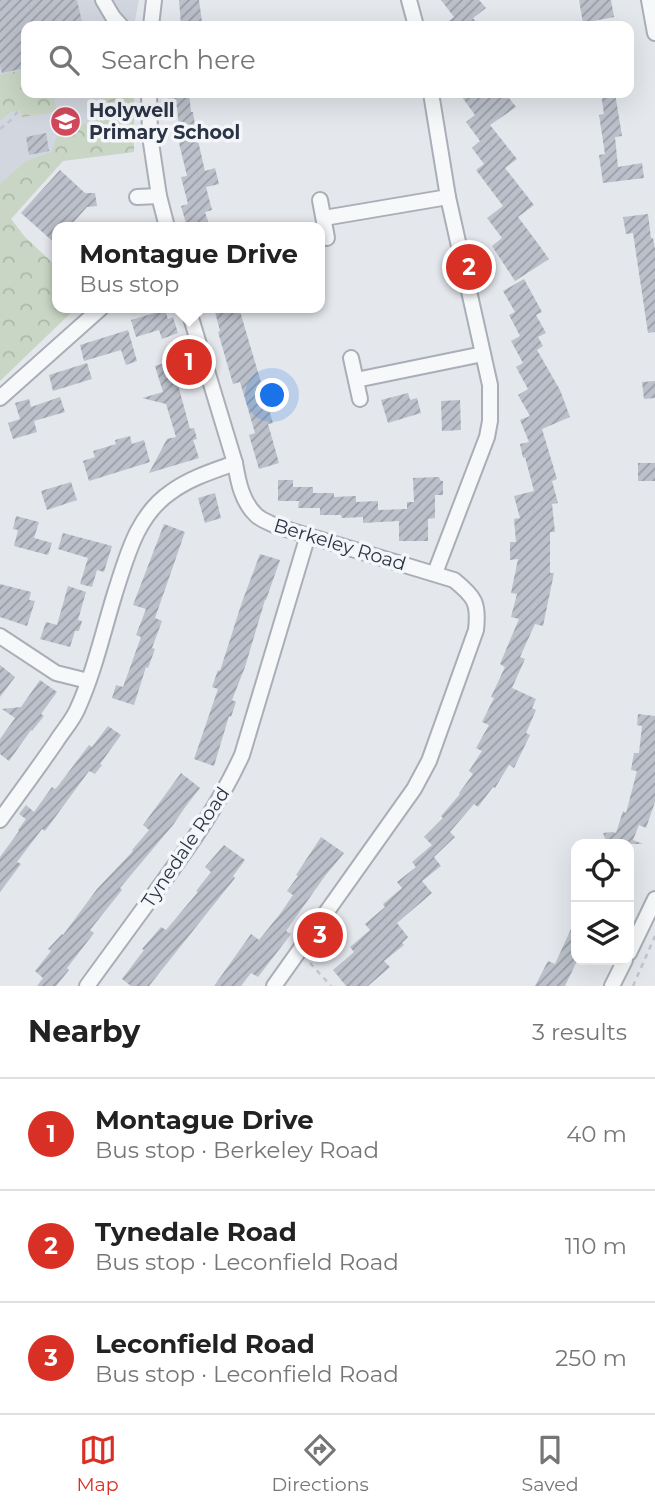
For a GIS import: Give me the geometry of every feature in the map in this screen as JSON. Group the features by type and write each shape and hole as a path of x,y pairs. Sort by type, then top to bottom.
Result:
{"street":[{"path":"103,0 117,21"},
{"path":"152,21 154,0"},
{"path":"409,0 415,21"},
{"path":"649,0 654,25"},
{"path":"149,98 150,135 166,222"},
{"path":"432,98 448,197 490,385 487,437 435,573"},
{"path":"137,197 159,196"},
{"path":"324,218 448,197"},
{"path":"320,200 325,222"},
{"path":"325,225 327,238"},
{"path":"0,398 95,313"},
{"name":"Berkeley Road","path":"189,313 240,486 247,505 257,517 276,526 454,580 465,589 478,613 476,630 429,761 414,789 274,986"},
{"path":"356,380 483,354"},
{"path":"351,358 360,399"},
{"path":"0,820 76,712 133,540 150,511 169,493 190,480 234,463"},
{"name":"Tynedale Road","path":"87,986 190,845 232,778 242,755 308,535"},
{"path":"0,636 56,673 88,681"},
{"path":"634,943 655,899"},
{"path":"612,986 622,965"}],"path":[{"path":"0,129 18,111"},
{"path":"633,986 655,936"},
{"path":"299,951 331,986"}],"shaded area":[{"name":"Holywell Primary School","path":"0,0 139,0 135,21 21,21 21,98 125,98 54,159 0,225"}],"green space":[{"path":"21,70 21,98 54,98 57,112 22,117 20,110 11,112 0,121 0,75"},
{"path":"134,98 134,152 63,161 11,219 25,237 52,262 52,313 71,313 0,381 0,184 26,161 52,152 59,127 96,123 99,100"}],"building":[{"path":"0,0 77,0 82,21 21,21 21,69 2,73"},
{"path":"179,0 199,0 202,21 181,21"},
{"path":"441,0 479,0 486,8 473,18 475,21 449,21 454,17"},
{"path":"579,0 611,0 614,17 583,21"},
{"path":"168,98 190,98 205,171 215,168 219,184 206,187 212,210 205,212 208,222 186,222 181,206 188,204 181,177 187,176 178,139 177,107 169,108"},
{"path":"463,98 509,98 516,107 490,125 517,159 505,168 534,205 518,217 549,259 515,281 492,246 502,238 487,218 503,206 476,170 484,164 472,148 480,141 466,122 475,115"},
{"path":"602,98 616,98 622,136 615,137 618,167 642,163 644,178 603,183 599,155 605,154 599,115 604,114"},
{"path":"46,133 49,151 29,155 26,137"},
{"path":"60,170 85,193 95,193 97,206 87,207 74,222 52,222 52,241 21,213"},
{"path":"648,214 655,249 655,332 648,333 633,233 626,234 623,217"},
{"path":"524,279 542,312 536,315 546,333 538,337 543,346 537,350 560,390 570,417 542,429 557,479 552,481 558,503 552,504 555,532 550,532 550,573 554,573 543,626 535,624 520,657 525,659 512,688 536,699 532,708 536,710 526,733 530,735 514,768 509,765 495,788 493,787 478,807 474,804 450,832 455,837 434,857 441,866 422,881 432,893 397,923 408,937 402,943 404,945 384,961 390,967 368,986 346,986 333,970 354,952 350,947 370,930 365,924 402,888 397,882 416,867 412,862 432,845 424,837 443,818 441,816 473,774 469,771 482,751 476,748 489,725 482,722 494,698 491,697 505,667 500,664 519,619 511,617 517,594 511,593 518,559 510,560 510,542 516,542 514,519 520,518 514,496 534,491 520,444 529,442 520,420 530,416 518,395 528,389 516,367 523,363 511,341 520,336 509,315 515,312 503,291"},
{"path":"155,313 166,313 168,319 173,317 178,333 162,339 159,330 136,337 131,320"},
{"path":"215,313 240,313 273,423 268,424 279,463 259,469 249,435 255,433 240,382 233,384 218,332 220,331"},
{"path":"128,330 137,361 126,365 121,350 84,361 80,345"},
{"path":"183,355 186,366 174,370 190,429 194,428 197,439 193,440 199,458 149,473 167,439 176,437 166,404 142,398 163,392 155,366"},
{"path":"87,363 92,379 53,391 49,375"},
{"path":"655,381 655,398 644,399 642,382"},
{"path":"408,393 410,400 417,398 421,413 388,423 381,400"},
{"path":"60,397 65,412 34,421 37,432 13,439 8,423 20,419 15,403 29,399 31,407"},
{"path":"460,400 461,430 442,431 441,401"},
{"path":"130,436 132,444 144,440 150,462 89,481 83,461 95,457 93,451 116,444 115,440"},
{"path":"638,463 655,463 655,481 638,481"},
{"path":"439,477 443,481 443,495 435,495 435,518 428,519 428,541 399,541 399,521 363,523 363,517 320,515 320,508 298,508 299,501 278,501 278,480 293,480 293,487 313,487 313,493 334,493 334,497 356,496 356,502 378,501 378,510 407,509 407,502 414,502 413,478"},
{"path":"71,482 77,500 47,510 41,491"},
{"path":"215,493 221,518 205,523 198,498"},
{"path":"16,516 39,522 34,538 52,543 48,555 14,546 18,530 13,529"},
{"path":"164,524 185,532 155,618 162,621 152,648 155,649 148,668 146,667 134,705 112,698 116,685 123,687 141,637 136,635 146,609 133,605"},
{"path":"63,533 112,546 104,572 97,570 92,587 80,584 88,558 58,549"},
{"path":"260,554 280,560 232,700 236,702 214,766 194,759 218,689 212,687"},
{"path":"0,584 31,592 29,600 35,601 27,626 0,617"},
{"path":"68,586 86,592 78,620 82,621 79,631 75,631 70,647 40,639 46,622 57,625"},
{"path":"0,665 15,677 0,697"},
{"path":"40,680 57,692 41,714 44,716 9,761 0,754 0,739 15,718 2,709 21,707"},
{"path":"638,714 655,716 655,802 646,828 639,825 633,839 605,839 603,833 616,833 623,811 626,813 637,771 631,770 634,753 639,753 642,726 637,725"},
{"path":"108,726 121,735 100,764 102,765 95,774 89,771 45,831 42,829 17,862 21,864 0,892 0,857 26,819 19,814 26,805 34,812 52,787 55,789 58,786 89,745 92,747"},
{"path":"181,773 200,788 120,888 122,890 90,930 94,933 56,986 37,986 43,978 35,971 51,951 48,949 63,935 97,889 149,830 143,825"},
{"path":"321,837 344,853 286,931 291,934 258,977 251,973 241,986 214,986 251,934 259,940 280,914 293,895 287,891"},
{"path":"224,845 245,860 233,876 235,878 149,986 131,986 122,979 161,927 166,930 198,892 196,891 211,872 205,867"},
{"path":"571,929 571,965 575,965 565,986 535,986 548,961 555,964"}],"place":[{"name":"Holywell Primary School","path":"66,121"},
{"name":"Tynedale Road","path":"469,267"},
{"name":"Montague Drive","path":"189,362"},
{"name":"Leconfield Road","path":"320,935"}]}
